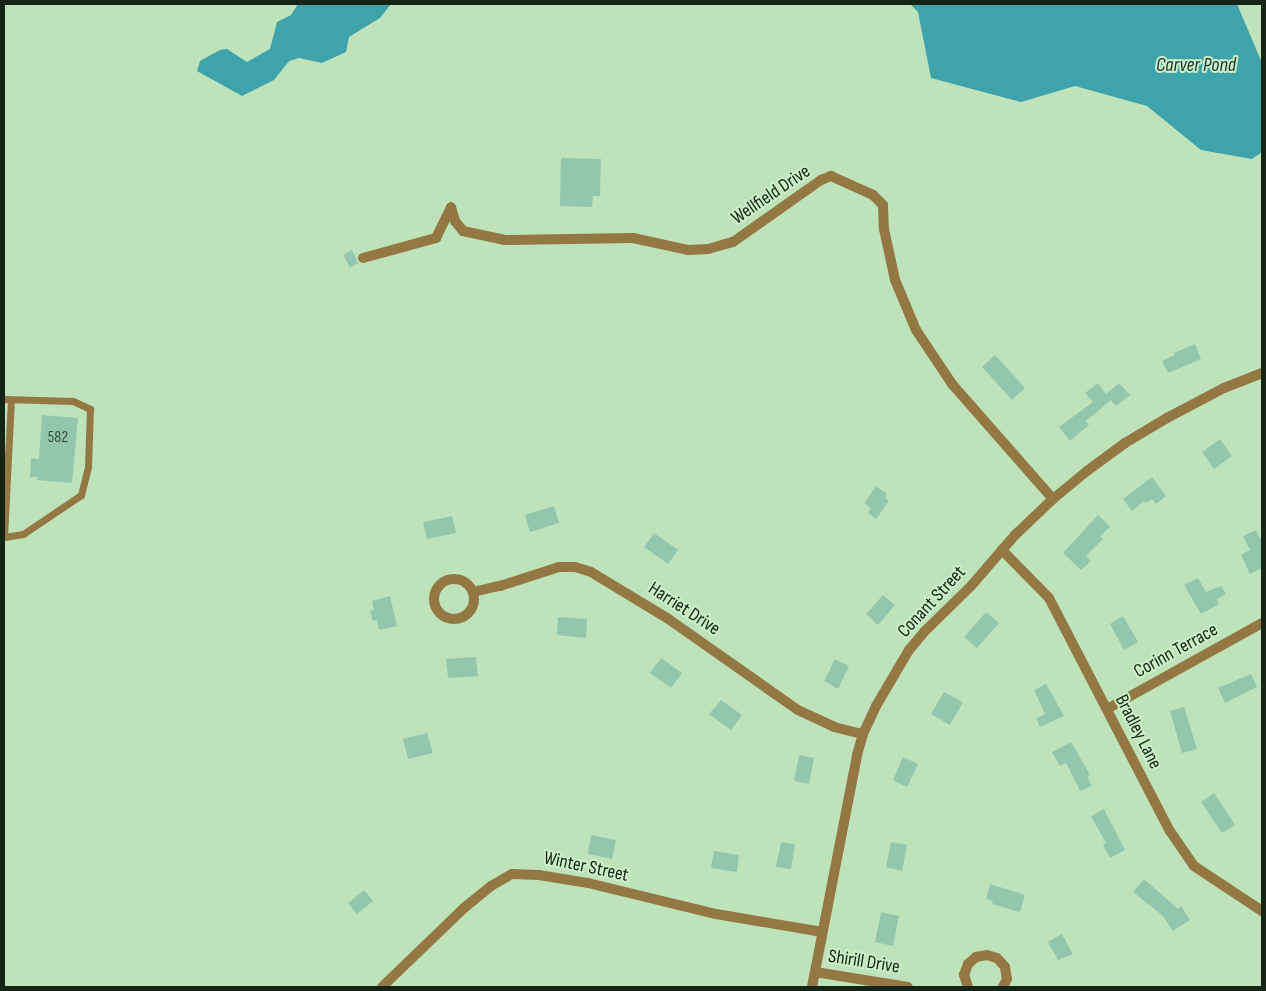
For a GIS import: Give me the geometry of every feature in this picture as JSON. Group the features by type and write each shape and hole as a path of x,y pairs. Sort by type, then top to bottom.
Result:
{"street":[{"name":"Wellfield Drive","path":"363,258 436,238 451,207 455,221 463,231 505,240 633,238 688,250 708,249 733,242 821,180 831,176 873,196 883,205 884,229 895,280 916,330 952,384 1053,499"},
{"name":"Conant Street","path":"812,987 863,734 883,693 909,650 925,631 971,586 1002,550 1053,499 1105,457 1146,430 1224,388 1262,373"},
{"name":"Bradley Lane","path":"1002,550 1049,598 1170,831 1194,866 1262,910"},
{"name":"Harriet Drive","path":"473,592 500,586 559,567 591,572 668,618 798,710 834,727 863,734"},
{"path":"447,580 463,580 473,592 472,609 464,617 447,618 435,606 436,590 447,580"},
{"name":"Corinn Terrace","path":"1107,709 1262,623"},
{"name":"Winter Street","path":"382,987 464,908 491,886 512,874 532,874 588,883 716,914 822,932"},
{"path":"968,987 964,975 968,964 976,957 987,955 997,958 1005,967 1007,979 1003,987"},
{"name":"Shirill Drive","path":"815,972 908,987"}],"lane":[{"path":"7,399 74,401 90,409 88,467 81,494 23,534 4,537 7,399"}],"water":[{"path":"298,4 391,4 380,18 349,37 346,52 322,63 299,58 289,61 274,80 242,96 197,71 200,61 220,50 227,49 247,62 270,49 277,22 291,15"},
{"name":"Carver Pond","path":"910,4 1237,4 1262,63 1262,152 1252,159 1201,150 1147,106 1075,86 1021,102 931,78 918,12"}],"building":[{"path":"561,158 601,159 600,196 593,196 592,207 560,206"},
{"path":"352,250 358,263 350,268 343,255"},
{"path":"1195,344 1201,359 1168,373 1162,361 1175,355 1174,353"},
{"path":"995,355 1025,388 1012,400 982,367"},
{"path":"1098,383 1106,394 1119,383 1130,395 1116,406 1111,400 1086,421 1089,425 1070,441 1059,427 1093,402 1085,393"},
{"path":"42,415 78,418 72,483 37,480 37,477 30,477 31,458 39,459"},
{"path":"1220,439 1232,456 1214,469 1202,452"},
{"path":"1152,477 1166,496 1156,504 1152,499 1146,503 1144,501 1132,511 1123,499"},
{"path":"876,486 887,494 885,498 889,501 876,519 868,513 871,508 864,503"},
{"path":"554,506 559,523 530,532 525,515"},
{"path":"1098,515 1110,527 1100,536 1103,539 1086,556 1091,561 1081,570 1063,553"},
{"path":"452,516 456,533 427,539 423,522"},
{"path":"1256,530 1262,542 1262,568 1250,574 1241,555 1250,550 1243,536"},
{"path":"654,533 678,550 668,564 644,547"},
{"path":"1198,578 1206,592 1221,586 1226,594 1217,599 1219,604 1201,614 1184,585"},
{"path":"883,595 895,605 878,625 866,614"},
{"path":"390,596 397,626 379,630 377,620 373,621 370,611 374,610 372,601"},
{"path":"986,612 999,623 977,648 964,637"},
{"path":"1123,616 1138,642 1124,650 1110,624"},
{"path":"558,617 587,619 586,638 557,635"},
{"path":"476,657 478,676 448,678 446,659"},
{"path":"661,658 682,673 671,688 650,673"},
{"path":"835,659 849,666 838,689 824,681"},
{"path":"1251,674 1257,687 1225,703 1218,688"},
{"path":"1046,684 1064,716 1040,727 1036,718 1045,714 1034,690"},
{"path":"944,692 963,702 950,725 931,714"},
{"path":"721,700 742,715 731,730 709,714"},
{"path":"1184,707 1197,749 1182,753 1170,711"},
{"path":"427,733 433,753 408,759 403,739"},
{"path":"1071,742 1090,775 1087,776 1092,786 1080,791 1066,763 1060,766 1052,752"},
{"path":"799,755 814,758 809,784 794,781"},
{"path":"903,757 918,764 907,787 893,780"},
{"path":"1214,793 1235,825 1222,833 1201,802"},
{"path":"1104,809 1125,850 1110,858 1103,845 1106,843 1091,816"},
{"path":"591,835 616,840 612,859 588,854"},
{"path":"781,842 795,844 791,869 776,867"},
{"path":"891,842 907,845 902,871 886,867"},
{"path":"714,851 739,855 737,872 711,868"},
{"path":"1144,879 1178,909 1181,906 1190,920 1173,931 1163,916 1133,892"},
{"path":"990,884 1025,895 1020,912 992,904 993,901 986,899"},
{"path":"364,890 373,901 357,914 348,903"},
{"path":"881,912 899,916 893,946 875,942"},
{"path":"1062,934 1073,954 1058,960 1048,942"}]}
